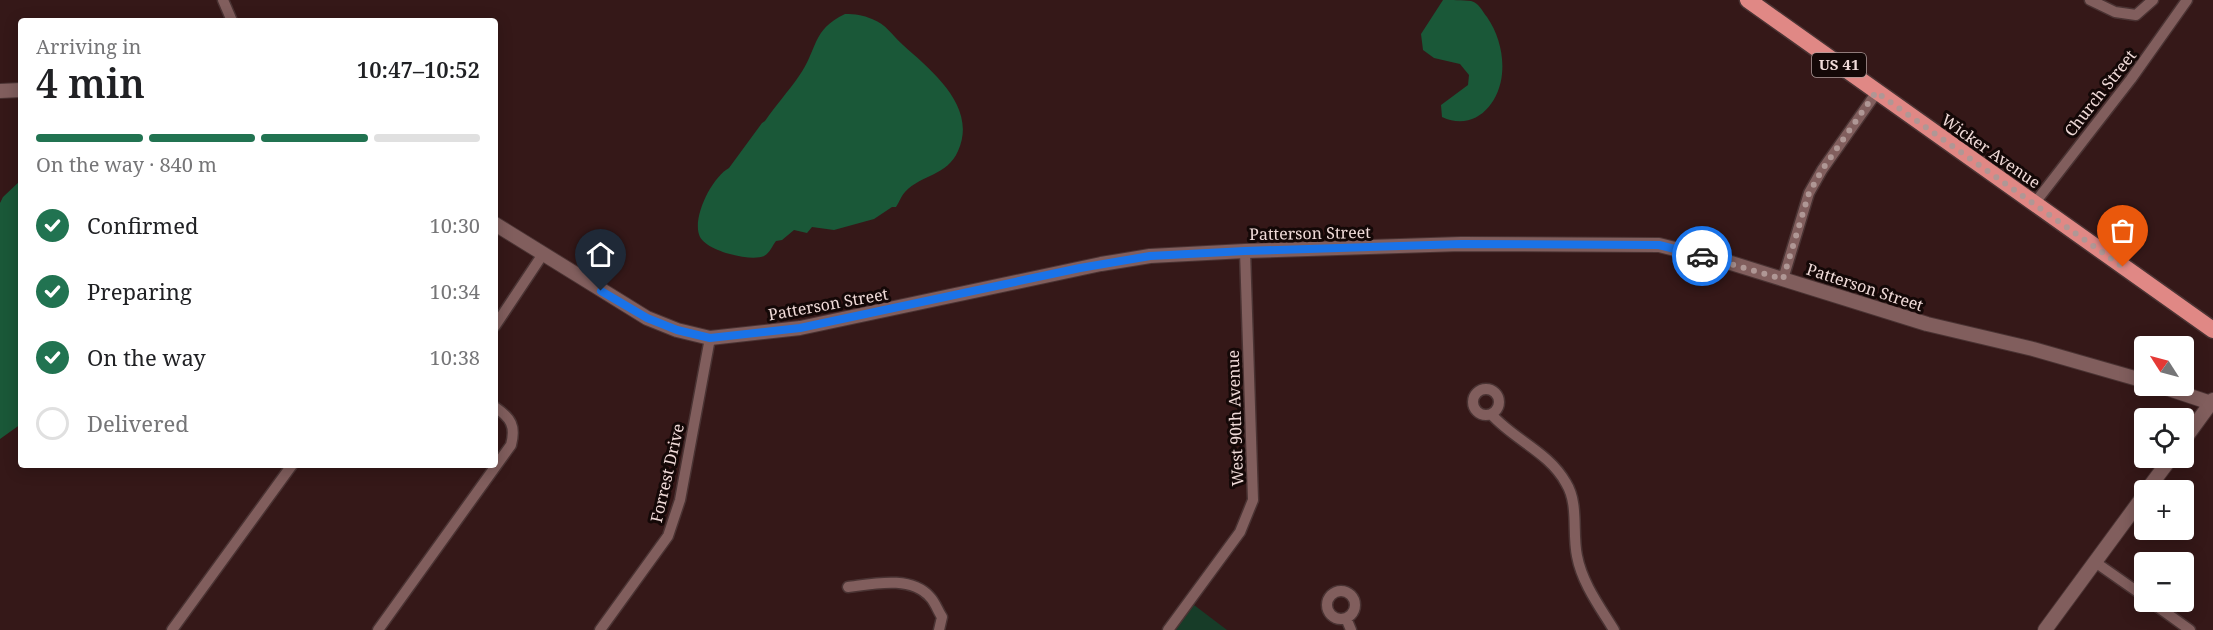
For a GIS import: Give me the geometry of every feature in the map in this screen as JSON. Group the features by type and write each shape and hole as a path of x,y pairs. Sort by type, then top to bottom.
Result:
{"highway":[{"name":"Wicker Avenue","path":"1748,0 2213,330"}],"street":[{"path":"223,0 231,18"},
{"path":"2090,0 2115,12 2136,15 2153,0"},
{"name":"Church Street","path":"2034,204 2072,152 2132,79 2187,0"},
{"path":"0,91 18,90"},
{"path":"1783,279 1809,193 1822,170 1876,92"},
{"name":"Patterson Street","path":"498,226 647,318 677,330 710,338 800,328 1080,268 1140,258 1245,251 1461,244 1659,245 1731,263 1927,324 2033,349 2134,378"},
{"name":"West 90th Avenue","path":"1168,630 1240,532 1252,500 1245,251"},
{"path":"498,322 543,254"},
{"name":"Forrest Drive","path":"600,630 668,537 680,500 710,338"},
{"path":"2192,396 2212,402 2194,426"},
{"path":"498,409 511,419 514,428 513,438 498,465"},
{"path":"1491,414 1501,425 1545,457 1567,484 1574,514 1577,557 1582,574 1614,630"},
{"path":"172,630 290,468"},
{"path":"378,630 496,468"},
{"path":"2045,630 2134,508"},
{"path":"2095,561 2134,589"},
{"path":"848,587 883,583 915,586 929,596 942,617 939,630"},
{"path":"2165,612 2190,630"},
{"path":"1346,618 1351,630"}],"shaded area":[{"path":"1443,0 1471,1 1476,4 1491,23 1501,51 1502,74 1496,96 1483,113 1464,121 1442,117 1441,105 1468,85 1469,75 1460,64 1434,58 1423,50 1421,34"},
{"path":"845,14 877,21 927,66 949,91 962,120 963,135 958,151 941,170 912,186 896,207 892,207 874,219 834,230 812,227 807,233 794,230 782,240 776,241 764,256 750,258 711,247 700,237 698,229 701,210 710,189 729,168 795,82 805,67 816,41 826,27"},
{"path":"18,183 18,426 0,439 0,203"},
{"path":"1194,605 1227,630 1175,630"}],"way so far":[{"path":"1702,256 1783,279 1809,193 1822,170 1876,92 2123,267"}],"route":[{"path":"601,291 647,318 677,330 710,338 800,328 977,292 1080,268 1150,256 1461,244 1659,245 1702,256"}]}
